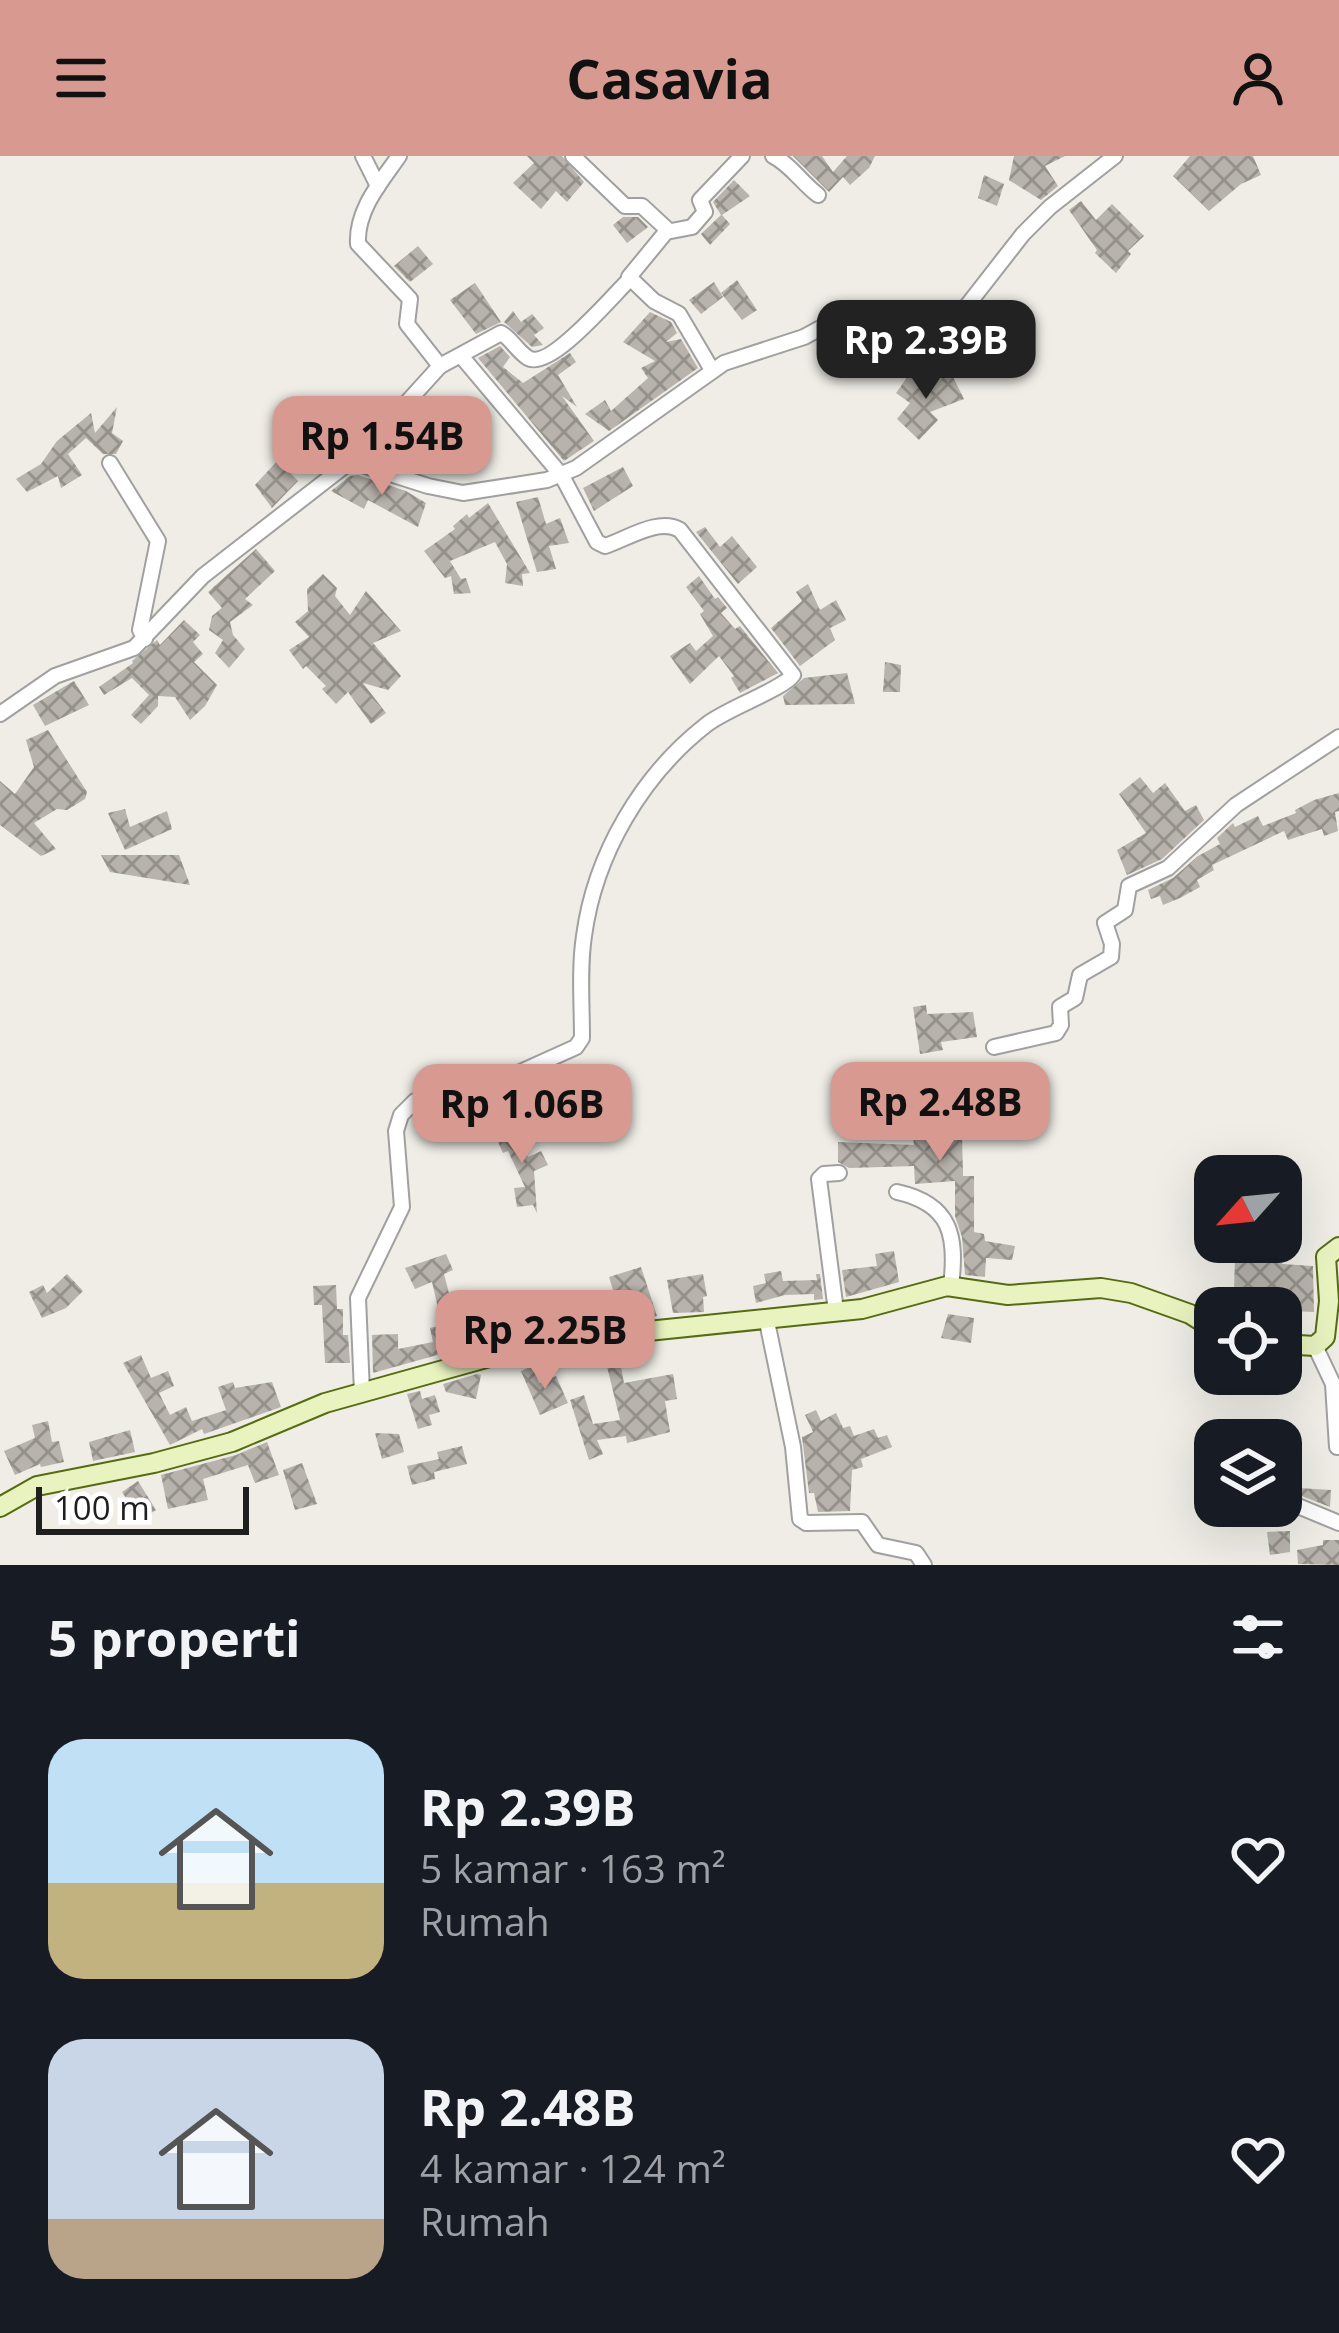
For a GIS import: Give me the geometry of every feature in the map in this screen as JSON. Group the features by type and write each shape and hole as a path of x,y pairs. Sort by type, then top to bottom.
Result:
{"street":[{"path":"363,156 378,186"},
{"path":"399,156 361,221 358,244 410,299 407,324 440,366"},
{"path":"572,156 626,206 640,205 669,231"},
{"path":"0,714 55,676 92,660 120,655 145,639 203,576 339,468 352,463 440,366 504,332 530,359 537,360 573,338 669,231 692,227 705,212 700,205 702,196 742,156"},
{"path":"773,156 818,195"},
{"path":"352,463 464,493 562,476 712,370 762,348 804,338 836,321 858,326 910,353 922,351 958,316 1036,220 1115,156"},
{"path":"629,280 679,314 712,370"},
{"path":"362,1392 358,1298 402,1207 396,1131 401,1115 430,1095 487,1088 576,1047 582,1038 584,934 599,876 621,823 669,761 708,723 740,702 792,679 790,669 680,530 661,525 604,546 597,542 562,476 462,357"},
{"path":"110,464 158,541 140,630 145,639"},
{"path":"994,1047 1056,1033 1061,1025 1060,1007 1075,998 1080,975 1111,957 1105,923 1125,910 1129,886 1168,868 1236,805 1339,737"},
{"path":"836,1311 819,1179 838,1174"},
{"path":"897,1192 924,1201 946,1221 953,1245 951,1286"},
{"path":"1302,1345 1315,1346 1325,1337 1326,1257 1339,1247"},
{"path":"0,1507 37,1486 232,1442 362,1392 497,1355 890,1304 951,1286 1008,1295 1101,1288 1131,1293 1194,1317"},
{"path":"766,1317 793,1443 800,1519 806,1523 862,1522 878,1545 916,1553 924,1565"},
{"path":"1315,1346 1333,1384 1337,1447"},
{"path":"1302,1507 1339,1522"}],"building":[{"path":"527,156 562,156 584,182 567,202 556,191 541,209 513,183 534,163"},
{"path":"793,156 822,156 833,172 847,156 875,156 850,185 843,177 829,192"},
{"path":"1014,156 1065,156 1045,166 1058,186 1041,200 1009,180"},
{"path":"1190,156 1253,156 1261,175 1241,184 1209,211 1173,176"},
{"path":"984,175 1004,184 997,206 978,198"},
{"path":"734,180 750,196 722,215 730,224 710,245 701,234 721,215 713,202"},
{"path":"1081,201 1096,220 1112,204 1144,236 1128,251 1131,254 1116,273 1095,253 1069,210"},
{"path":"623,217 638,217 648,227 627,243 613,225"},
{"path":"418,246 433,264 410,282 394,266"},
{"path":"737,280 757,310 742,320 721,293"},
{"path":"714,282 723,297 701,314 689,300"},
{"path":"475,283 501,322 476,334 450,300"},
{"path":"513,311 521,322 532,314 544,328 534,335 543,345 532,347 504,322"},
{"path":"650,312 671,322 677,333 666,342 681,339 698,368 609,431 585,414 605,400 611,411 648,378 641,368 655,361 623,342"},
{"path":"500,346 510,357 503,367 523,383 570,353 576,362 558,375 577,407 562,396 594,441 564,461 478,358"},
{"path":"911,372 929,385 951,373 964,399 930,412 938,420 919,440 897,419 910,403 896,393"},
{"path":"117,407 112,433 123,441 116,454 103,454 86,438 68,454 82,475 61,488 58,476 27,492 16,479 41,464 57,441 91,413 95,433"},
{"path":"322,431 335,454 318,468 301,448"},
{"path":"278,460 298,481 272,508 255,485"},
{"path":"623,467 633,486 594,511 583,488"},
{"path":"358,475 426,503 418,527 368,500 364,509 331,491"},
{"path":"538,497 546,524 560,518 569,543 549,546 556,569 537,572 516,502"},
{"path":"488,503 530,573 522,574 523,586 505,583 507,564 495,542 450,561 461,579 466,578 471,593 454,594 451,576 445,578 424,551 467,514 469,518"},
{"path":"705,527 720,547 732,536 757,567 738,584 696,532"},
{"path":"256,549 275,571 245,599 253,605 230,622 233,635 245,649 229,668 215,653 223,640 209,630 212,616 222,608 208,592"},
{"path":"323,574 337,588 335,596 350,615 366,591 401,631 373,643 401,676 388,690 363,683 386,713 371,724 348,692 336,704 322,689 326,686 306,666 303,669 289,650 309,637 295,622 308,611 307,589"},
{"path":"699,576 727,608 721,613 735,629 740,626 778,673 740,693 719,656 690,684 670,656 690,643 696,651 713,636 700,614 704,611 686,587"},
{"path":"808,584 820,610 836,600 846,620 830,628 835,640 800,666 771,628 802,601 796,592"},
{"path":"184,620 200,635 193,642 203,654 194,662 217,685 190,720 175,697 158,696 158,706 141,724 131,715 149,695 132,678 104,695 99,687 157,640 160,645"},
{"path":"885,662 901,665 900,692 883,692"},
{"path":"847,673 855,704 785,705 783,696 804,678"},
{"path":"74,681 89,705 45,726 33,705"},
{"path":"48,730 87,792 85,799 67,810 57,809 34,823 56,849 41,856 0,825 0,781 15,794 34,767 26,740"},
{"path":"1140,777 1153,793 1165,783 1185,811 1196,805 1204,820 1162,859 1127,875 1117,850 1146,833 1119,794"},
{"path":"1339,793 1338,831 1324,836 1322,829 1288,840 1284,831 1212,865 1214,870 1197,880 1200,887 1180,898 1163,905 1160,896 1151,899 1148,890 1220,844 1217,838 1233,823 1235,827 1258,816 1263,826"},
{"path":"125,809 130,827 167,811 172,829 125,850 108,813"},
{"path":"101,855 179,855 190,885 110,872"},
{"path":"926,1005 927,1014 973,1012 977,1037 941,1042 943,1050 920,1054 913,1007"},
{"path":"965,1090 965,1096 986,1093 994,1127 962,1135 963,1176 974,1176 974,1232 984,1234 985,1241 1015,1246 1012,1260 986,1258 985,1277 965,1275 955,1216 955,1181 915,1184 914,1166 849,1168 838,1162 838,1142 914,1145 910,1115 929,1113 926,1096"},
{"path":"514,1126 528,1157 541,1151 548,1165 534,1171 537,1213 533,1205 517,1207 514,1188 525,1187 495,1135"},
{"path":"894,1251 899,1282 846,1297 842,1270 877,1266 875,1254"},
{"path":"446,1254 453,1270 444,1274 452,1305 438,1308 432,1282 415,1289 405,1268"},
{"path":"1235,1263 1313,1266 1314,1312 1302,1311 1302,1287 1234,1287"},
{"path":"641,1267 657,1316 633,1320 629,1296 616,1300 609,1277"},
{"path":"781,1271 783,1281 817,1280 820,1274 823,1299 814,1300 814,1294 785,1295 756,1303 753,1286 766,1283 764,1274"},
{"path":"67,1274 83,1291 66,1308 42,1318 29,1292 43,1285 47,1293"},
{"path":"703,1274 704,1312 673,1313 667,1280"},
{"path":"336,1285 350,1363 325,1363 322,1305 314,1305 313,1286"},
{"path":"479,1298 488,1323 516,1316 521,1334 447,1347 448,1352 373,1373 372,1335 398,1334 398,1349 433,1342 430,1328 467,1325 461,1302"},
{"path":"948,1314 974,1318 971,1343 941,1338"},
{"path":"618,1351 624,1383 673,1374 677,1399 665,1401 670,1432 627,1443 626,1436 597,1440 603,1454 589,1460 570,1400 584,1395 593,1424 620,1420 604,1354"},
{"path":"141,1355 151,1378 168,1371 174,1386 159,1393 170,1415 186,1407 192,1421 226,1410 218,1387 233,1382 235,1388 272,1382 281,1407 204,1434 202,1429 170,1445 123,1363"},
{"path":"532,1366 539,1383 556,1376 568,1403 540,1415 521,1371"},
{"path":"481,1375 476,1399 446,1392 443,1384"},
{"path":"420,1391 422,1399 435,1395 440,1412 429,1415 432,1425 418,1429 407,1394"},
{"path":"816,1410 821,1421 836,1413 843,1428 850,1426 854,1436 874,1429 878,1438 887,1435 892,1447 861,1459 863,1467 852,1470 850,1511 818,1512 814,1493 809,1493 802,1437 813,1432 805,1415"},
{"path":"48,1421 52,1442 59,1441 64,1462 40,1464 15,1475 4,1451 35,1438 32,1425"},
{"path":"130,1430 135,1452 93,1461 89,1442"},
{"path":"375,1433 399,1434 404,1452 382,1459"},
{"path":"267,1442 279,1475 255,1483 248,1465 203,1479 208,1500 168,1509 161,1475"},
{"path":"462,1446 467,1464 434,1472 435,1479 412,1485 407,1466 439,1459 437,1452"},
{"path":"302,1463 317,1504 295,1510 283,1470"},
{"path":"138,1481 156,1510 140,1520 122,1492"},
{"path":"1302,1488 1331,1490 1330,1507 1302,1496"},
{"path":"1290,1531 1290,1552 1270,1555 1267,1532"},
{"path":"1323,1540 1339,1540 1339,1565 1298,1564 1297,1550 1323,1545"}]}
